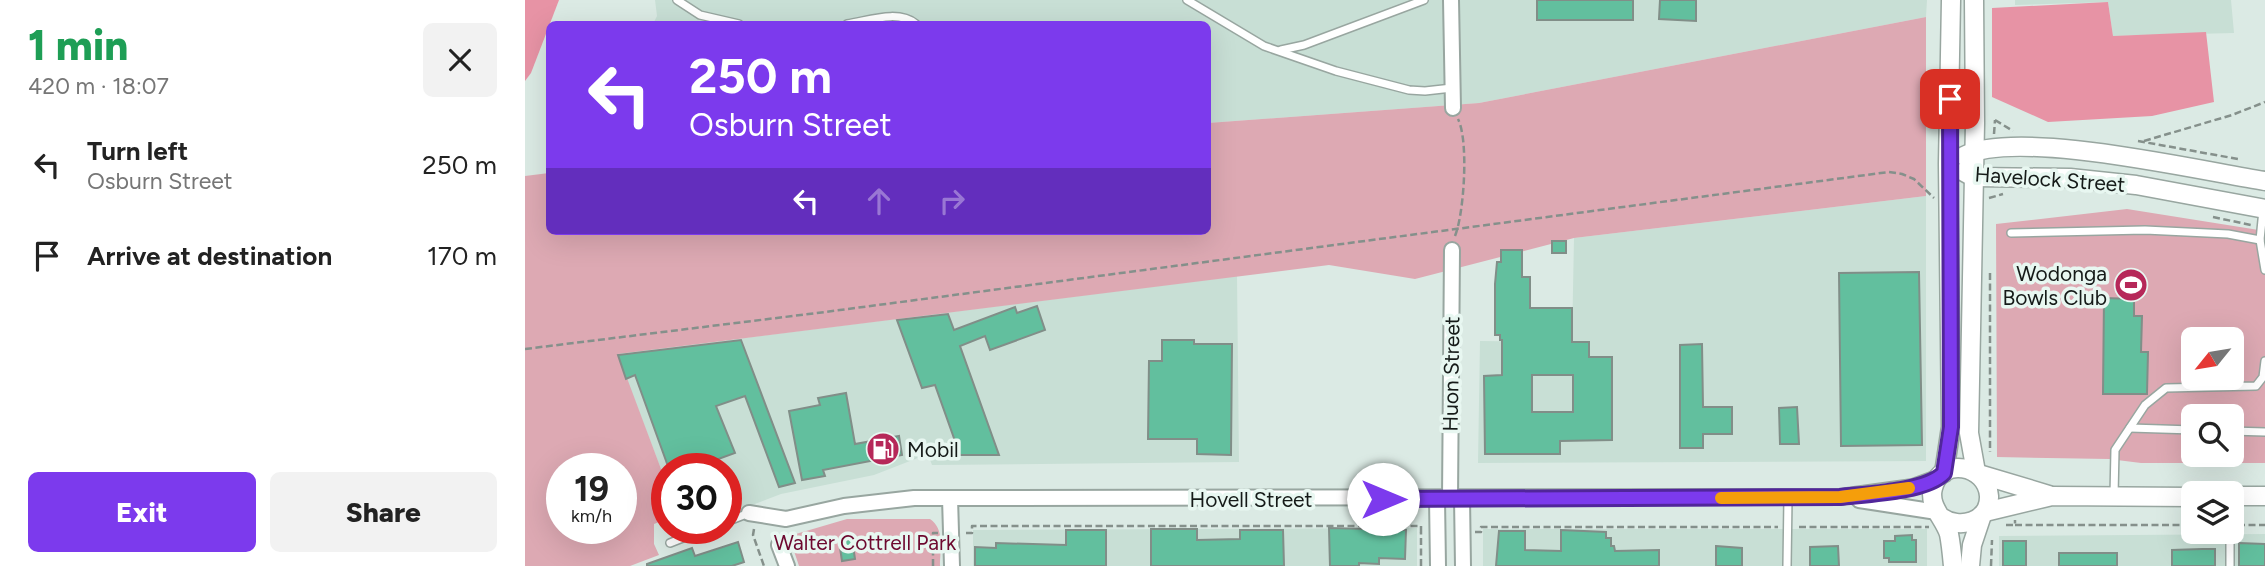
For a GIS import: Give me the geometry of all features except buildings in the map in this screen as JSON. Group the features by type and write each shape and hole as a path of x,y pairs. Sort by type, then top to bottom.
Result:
{"street":[{"path":"1451,0 1453,108"},
{"path":"1951,0 1948,164 1951,427 1942,475 1932,491 1949,536 1952,566"},
{"path":"1971,566 1972,545 1989,503 1988,491 1977,473 1969,433 1974,0"},
{"name":"Havelock Street","path":"1948,164 1974,150 1994,147 2066,150 2265,181"},
{"name":"Havelock Street","path":"1948,164 1973,177 2059,178 2110,182 2263,215"},
{"name":"Huon Street","path":"1438,566 1450,498 1452,250"},
{"path":"1942,475 1957,467 1966,468 2052,496"},
{"name":"Hovell Street","path":"752,513 786,519 854,505 914,498 1840,497 1913,487 1942,475"},
{"path":"1939,515 1952,523 1961,524 2015,504 2052,496 2181,496"},
{"path":"2244,496 2265,496"},
{"name":"Hovell Street","path":"1840,497 1939,515"},
{"path":"950,498 952,566"},
{"name":"Huon Street","path":"1450,498 1463,566"},
{"path":"779,545 787,566"}],"lane":[{"path":"677,0 700,15 726,21"},
{"path":"1187,0 1270,48 1381,84 1417,91 1452,88"},
{"path":"1270,48 1293,49 1424,0"},
{"path":"869,21 899,17 912,21"},
{"path":"2263,215 2260,240 2265,270"},
{"path":"2011,233 2145,230 2228,234 2260,240"},
{"path":"2114,497 2115,450 2145,405 2166,388 2256,386 2263,377 2265,361"},
{"path":"2130,428 2181,430"},
{"path":"2244,431 2265,432"},
{"path":"1787,566 1788,498"},
{"path":"742,516 752,513"},
{"path":"2230,544 2230,566"}],"path":[{"path":"2249,161 2141,141 2232,115 2265,102"},
{"path":"1453,108 1462,125 1464,147 1458,230"},
{"path":"525,349 1895,172 1918,181 1932,198"},
{"path":"1990,204 1994,198 2005,192"},
{"path":"2204,215 2263,215"},
{"path":"1990,262 1990,456"},
{"path":"2015,504 2015,525"},
{"path":"752,513 753,535 764,566"},
{"path":"2002,525 2181,525"},
{"path":"2244,525 2265,525"},
{"path":"1421,532 1421,566"},
{"path":"1991,566 1992,534"}],"shaded area":[{"path":"525,0 559,0 551,21 546,21 546,34 531,73 525,81"},
{"path":"655,0 1927,0 1926,17 1479,103 1211,123 1211,21 654,21 657,16"},
{"path":"2015,0 2231,0 2234,33 2113,36 2108,2 2015,5"},
{"path":"2108,2 2113,36 2206,32 2214,102 2152,116 2048,122 1992,97 1992,8"},
{"path":"1926,196 1926,461 1478,463 1480,341 1572,342 1574,238"},
{"path":"1237,276 1239,462 932,465 928,454 874,475 781,494 742,509 742,453 655,453 617,354"},
{"path":"1417,528 1417,566 973,566 973,530"},
{"path":"1483,529 1927,529 1927,566 1483,566"},
{"path":"2244,534 2265,534 2265,566 1999,566 1999,536 2181,535 2181,544 2244,544"}],"green space":[{"path":"1926,17 1926,196 1574,238 1415,279 1329,265 618,354 655,453 651,453 651,544 654,544 659,555 630,566 525,566 525,176 546,173 546,235 1211,235 1211,123 1479,103"},
{"name":"Wodonga Bowls Club","path":"2127,209 2265,231 2265,463 2244,463 2244,404 2181,404 2181,463 1997,457 1996,224"},
{"name":"Walter Cottrell Park","path":"847,519 930,519 940,534 940,566 799,566 789,536"}],"slow traffic":[{"path":"1721,498 1840,497 1909,488"}],"place":[{"name":"Wodonga Bowls Club","path":"2131,285"},
{"name":"Mobil","path":"883,449"}],"route":[{"path":"1383,499 1840,497 1913,487 1940,477 1944,473 1950,446 1951,427 1948,164 1950,99"}]}
